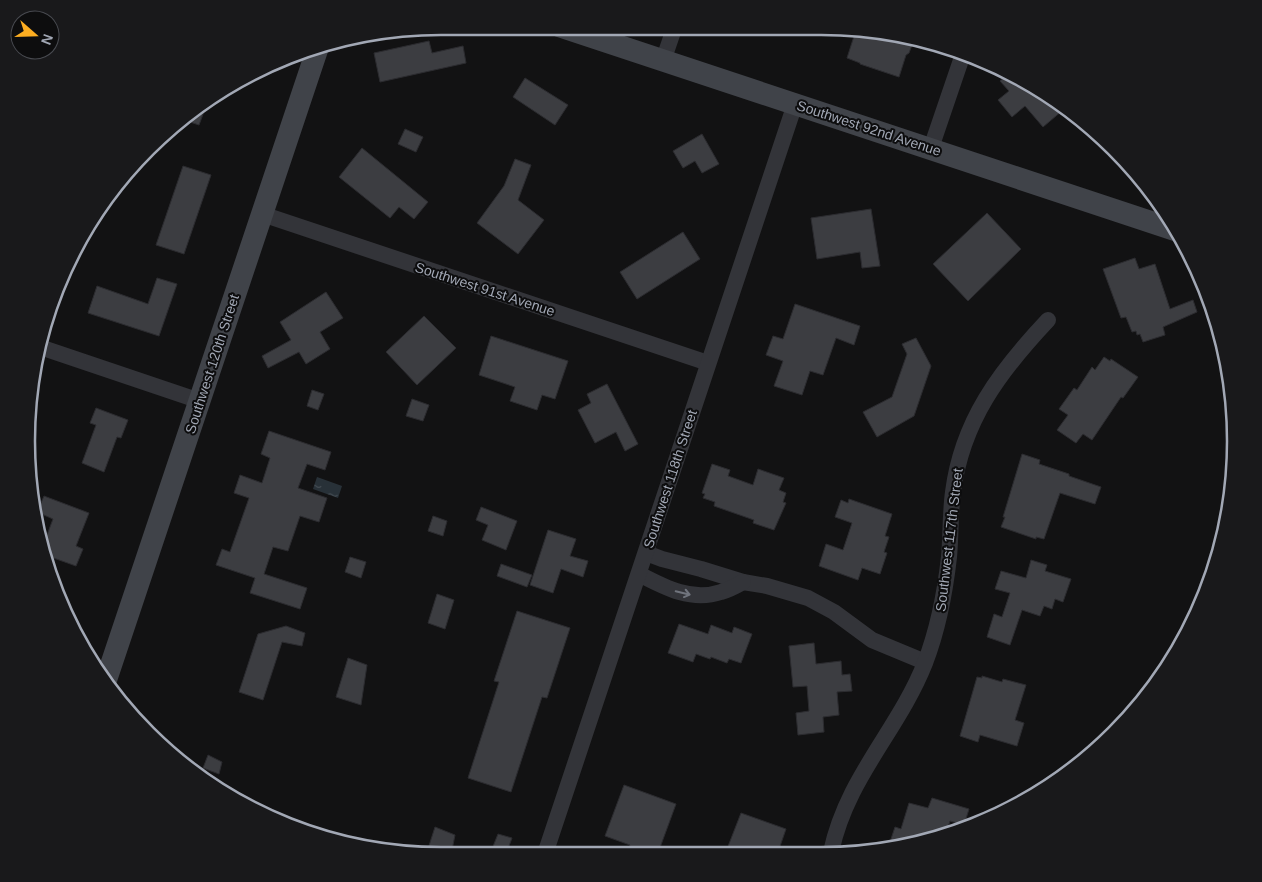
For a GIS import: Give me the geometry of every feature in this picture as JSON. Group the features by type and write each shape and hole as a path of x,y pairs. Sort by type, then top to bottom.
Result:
{"street":[{"name":"Southwest 92nd Avenue","path":"586,35 1166,227"},
{"path":"663,61 672,35"},
{"name":"Southwest 120th Street","path":"108,674 315,55"},
{"path":"931,148 961,60"},
{"name":"Southwest 118th Street","path":"547,847 795,104"},
{"name":"Southwest 91st Avenue","path":"262,214 708,363"},
{"name":"Southwest 117th Street","path":"832,847 839,822 852,792 910,695 925,662 938,620 949,556 953,493 960,458 969,430 980,406 994,384 1024,345 1048,320"},
{"path":"46,349 200,401"},
{"path":"646,553 743,582 775,588 808,598 834,612 872,640 925,662"},
{"path":"638,574 681,593 694,595 720,593 743,582"}],"water":[{"path":"317,477 342,486 338,498 313,489"}],"building":[{"path":"854,36 874,38 912,46 909,53 906,55 899,77 847,58"},
{"path":"429,41 432,53 463,46 466,63 380,82 374,53"},
{"path":"525,78 568,105 555,125 513,97"},
{"path":"1003,78 1024,89 1060,113 1043,127 1025,106 1012,117 998,100 1009,91 1000,81"},
{"path":"204,111 199,125 190,122"},
{"path":"405,129 423,137 416,152 398,144"},
{"path":"702,134 719,164 702,173 695,161 683,168 673,151"},
{"path":"362,148 428,202 414,219 399,207 390,218 339,177"},
{"path":"515,159 531,165 518,200 544,220 518,254 477,223 504,186"},
{"path":"183,166 211,175 184,254 156,245"},
{"path":"871,209 880,266 862,268 860,252 817,259 811,218"},
{"path":"987,213 1021,249 968,301 933,264"},
{"path":"683,232 700,259 637,299 620,272"},
{"path":"1135,258 1139,269 1155,264 1170,309 1193,300 1197,312 1163,327 1165,335 1143,342 1140,334 1137,335 1136,331 1132,332 1126,317 1121,318 1103,269"},
{"path":"157,278 177,284 159,336 88,313 97,286 148,304"},
{"path":"326,292 343,318 320,332 330,349 306,364 299,352 268,368 262,356 291,340 280,322"},
{"path":"795,304 860,326 854,345 836,338 823,375 810,371 802,395 774,386 783,361 766,355 773,336 783,339"},
{"path":"424,316 456,348 417,385 386,352"},
{"path":"491,336 568,361 555,399 542,395 537,410 510,401 515,387 479,375"},
{"path":"916,338 931,366 914,416 877,437 863,412 892,397 907,354 902,344"},
{"path":"1104,357 1110,361 1111,359 1138,377 1123,398 1121,397 1092,440 1083,434 1076,443 1057,430 1068,415 1059,409 1074,388 1077,390 1092,367 1095,370"},
{"path":"607,384 638,444 625,451 616,432 595,443 578,410 591,403 587,394"},
{"path":"312,390 324,394 318,410 307,406"},
{"path":"412,399 429,405 423,421 406,416"},
{"path":"96,408 128,420 121,438 117,437 104,472 82,463 96,425 90,423"},
{"path":"269,431 331,452 325,470 307,464 298,488 327,498 319,522 300,516 288,551 273,547 264,574 307,588 300,609 250,593 255,578 216,565 222,549 230,552 249,498 234,493 240,475 262,483 270,458 261,454"},
{"path":"1022,454 1040,460 1039,464 1101,487 1095,504 1060,493 1044,539 1036,537 1036,539 1001,527"},
{"path":"712,464 730,470 728,476 753,485 758,469 784,478 779,490 786,493 783,502 786,503 774,530 753,523 754,520 714,506 715,502 703,498 705,494 702,493"},
{"path":"44,496 89,513 76,546 83,549 76,566 53,558 47,536 53,519 42,514 40,505"},
{"path":"849,499 892,514 885,536 889,537 884,552 887,553 880,574 862,568 858,580 819,566 826,544 843,550 852,523 835,517 841,500 848,503"},
{"path":"481,507 517,521 506,550 482,540 488,525 476,520"},
{"path":"433,516 447,521 443,536 428,531"},
{"path":"548,530 576,539 570,556 588,561 583,577 561,569 553,593 530,585"},
{"path":"350,557 366,562 361,578 345,572"},
{"path":"1031,560 1047,565 1045,571 1071,579 1063,602 1055,599 1052,609 1044,606 1040,616 1022,610 1010,645 987,637 994,614 1002,617 1010,593 995,589 1001,571 1026,578"},
{"path":"501,564 532,575 527,587 497,576"},
{"path":"437,594 454,600 445,629 428,623"},
{"path":"517,611 570,628 547,698 542,697 511,792 468,778 499,682 494,681"},
{"path":"679,624 708,634 711,625 732,633 734,627 752,634 741,663 729,659 727,663 696,654 693,662 668,653"},
{"path":"286,626 305,633 302,646 282,642 263,700 239,692 258,634"},
{"path":"814,643 816,664 841,661 842,675 850,674 852,691 837,692 839,715 823,717 824,732 798,735 796,713 809,711 807,686 793,687 789,646"},
{"path":"348,658 367,665 361,705 336,697"},
{"path":"982,676 1002,682 1003,679 1026,685 1015,720 1024,723 1017,746 980,735 978,742 960,736 977,677 982,678"},
{"path":"208,755 222,762 219,774 203,768"},
{"path":"624,785 676,804 660,847 629,847 630,845 605,836"},
{"path":"932,798 969,809 966,820 957,823 950,821 948,826 890,841 895,827 901,829 909,803 928,808"},
{"path":"741,813 786,829 780,847 728,847"},
{"path":"435,827 455,835 453,847 429,847"},
{"path":"498,834 512,838 509,847 493,847"}]}
